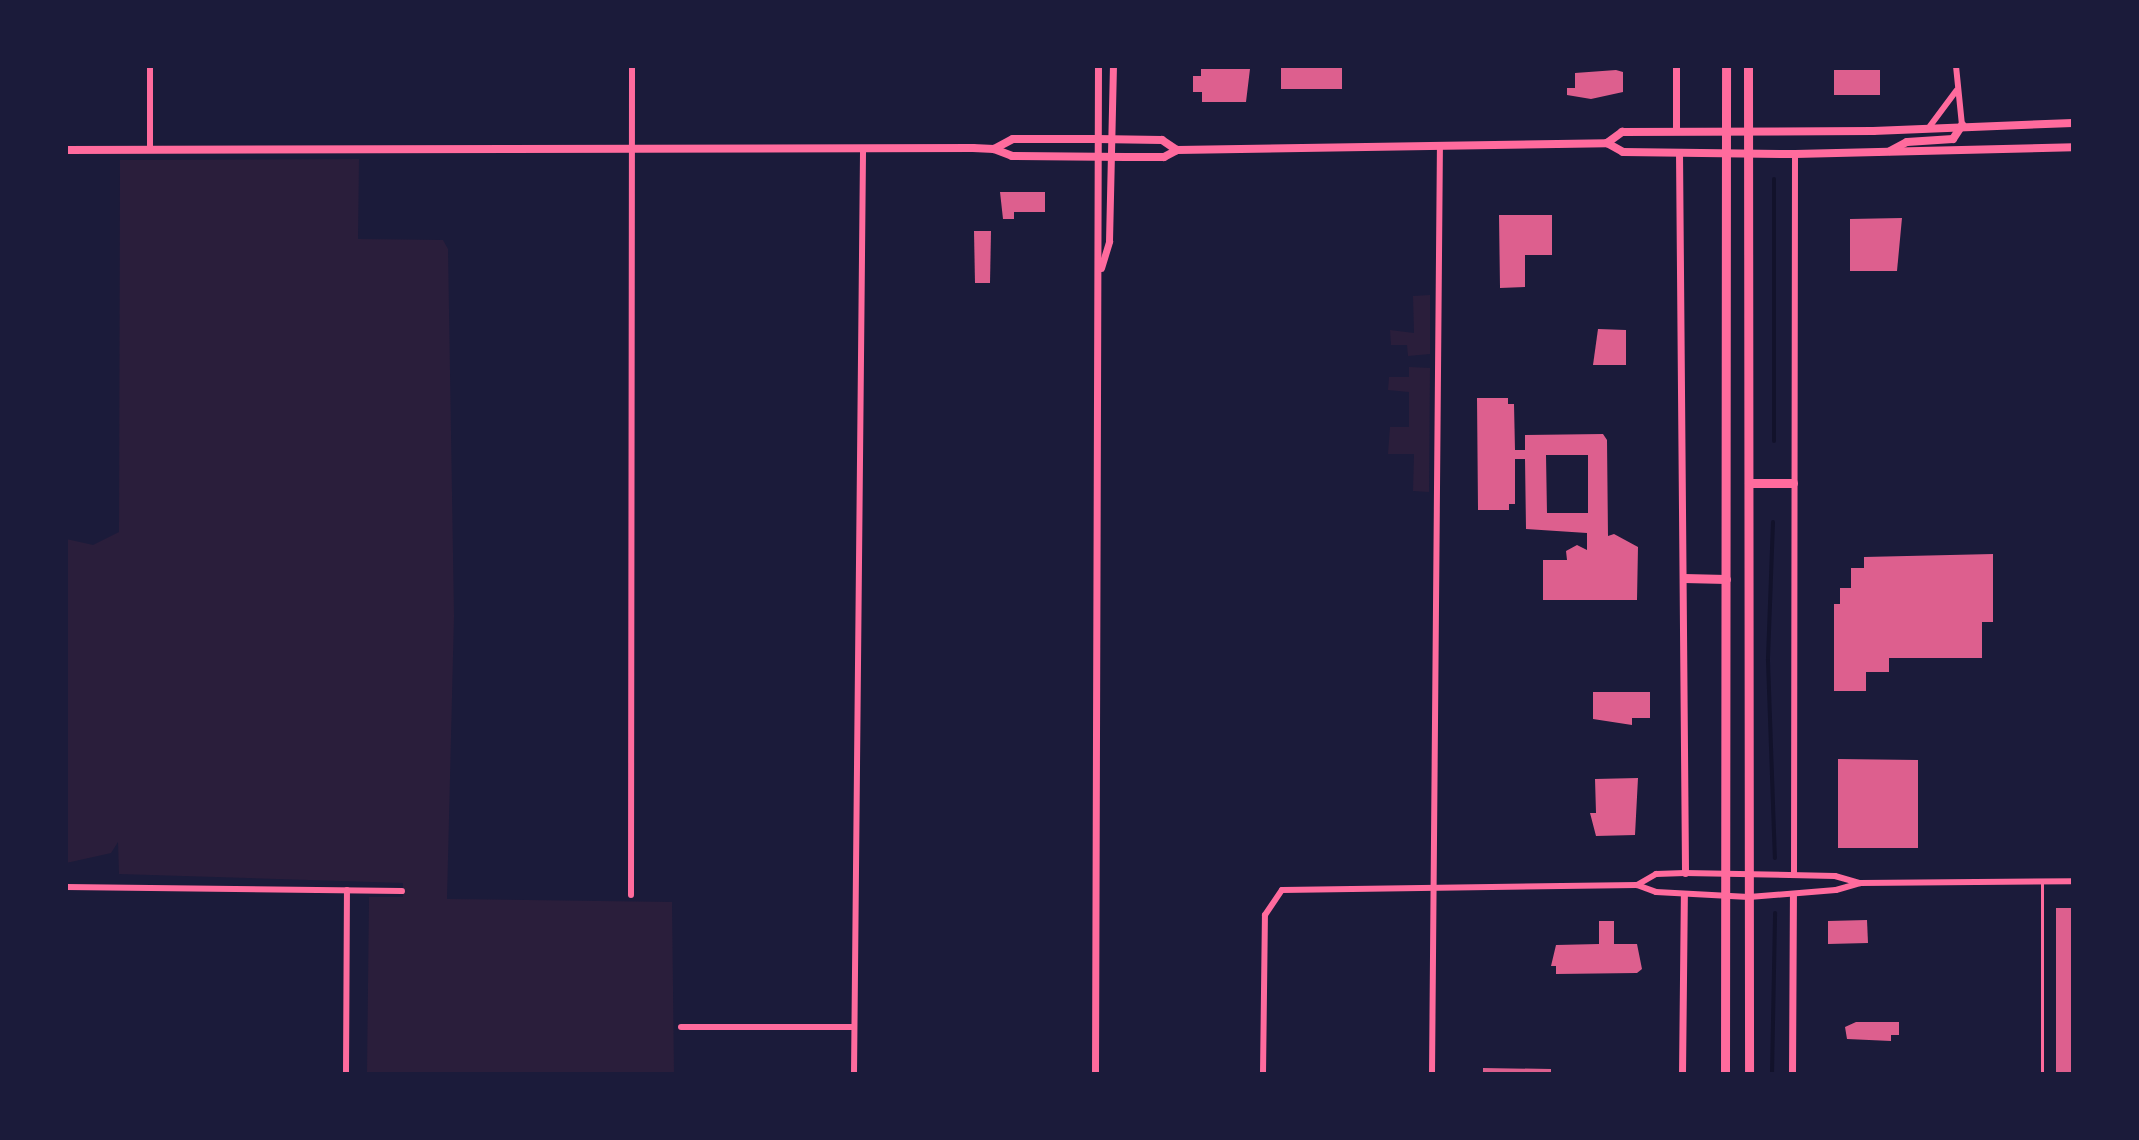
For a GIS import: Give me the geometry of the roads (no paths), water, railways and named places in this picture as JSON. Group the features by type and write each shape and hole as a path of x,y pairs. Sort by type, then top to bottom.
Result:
{"main road":[{"path":"1725,1074 1726,66"},
{"path":"1748,66 1749,1074"},
{"path":"1607,143 1622,132 1676,130 1748,133 2073,123"},
{"path":"1888,153 1907,142 1953,139 1962,125"},
{"path":"994,149 1013,139 1112,139 1162,140 1177,150"},
{"path":"66,150 863,148 994,149 1012,156 1164,157 1177,150 1607,143 1623,152 1725,154 2073,147"},
{"path":"1749,483 1793,483"},
{"path":"1684,578 1726,579"}],"street":[{"path":"150,66 150,150"},
{"path":"631,895 632,66"},
{"path":"1095,1074 1100,270 1095,242 1098,66"},
{"path":"1100,270 1109,241 1113,66"},
{"path":"1676,66 1676,130"},
{"path":"1956,66 1956,91 1962,125"},
{"path":"1930,126 1956,91"},
{"path":"1432,1074 1440,147"},
{"path":"854,1074 863,148"},
{"path":"1679,152 1685,873"},
{"path":"1794,875 1795,154"},
{"path":"1637,885 1656,874 1685,873 1835,876 1860,883"},
{"path":"1263,1074 1265,915 1277,892 1298,888 1637,885 1684,895 1749,897 1793,895 1860,883 2073,881"},
{"path":"66,887 402,891"},
{"path":"346,1074 347,890"},
{"path":"1682,1074 1684,895"},
{"path":"1792,1074 1793,895"},
{"path":"681,1027 854,1027"}],"lane":[{"path":"2042,882 2042,1074"}],"waterway":[{"path":"1774,179 1774,441"},
{"path":"1773,522 1768,661 1775,858"},
{"path":"1772,1074 1775,913"}]}
